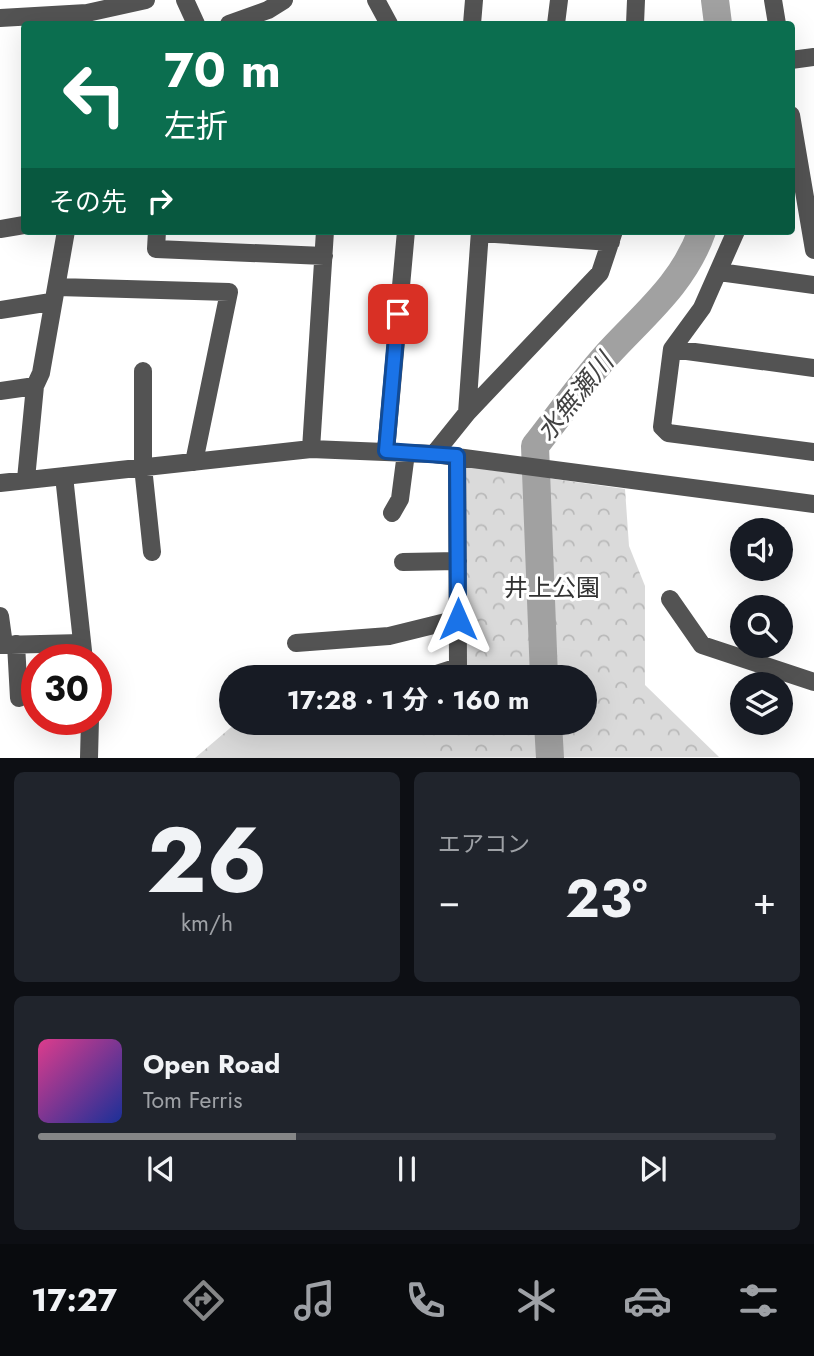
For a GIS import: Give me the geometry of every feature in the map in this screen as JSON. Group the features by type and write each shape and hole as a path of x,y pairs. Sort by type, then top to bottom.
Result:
{"street":[{"path":"0,18 86,13 146,0"},
{"path":"185,0 195,21"},
{"path":"237,21 268,10 284,0"},
{"path":"376,0 387,21"},
{"path":"472,21 474,0"},
{"path":"556,21 559,0"},
{"path":"635,21 636,0"},
{"path":"773,0 776,21"},
{"path":"795,59 814,57"},
{"path":"795,168 814,250"},
{"path":"0,229 21,226"},
{"path":"26,479 35,386 41,373 65,235"},
{"path":"157,235 156,249 324,256"},
{"path":"311,449 325,235"},
{"path":"386,451 405,235"},
{"path":"467,413 480,235"},
{"path":"433,454 467,413 600,273 613,237 560,235"},
{"path":"734,235 702,308 672,349 662,427 668,433 814,452"},
{"path":"719,272 814,285"},
{"path":"0,310 55,295 229,292 194,462"},
{"path":"672,349 814,368"},
{"path":"143,371 143,467 152,552"},
{"path":"0,391 35,386"},
{"path":"0,483 311,449 457,456 814,504"},
{"path":"392,513 400,499 406,453"},
{"path":"457,456 458,665"},
{"path":"64,476 82,644"},
{"path":"403,562 458,561"},
{"path":"670,599 702,645 814,682"},
{"path":"0,616 19,698"},
{"path":"296,643 389,636 458,619"},
{"path":"89,758 90,735"}],"green space":[{"name":"井上公園","path":"463,466 625,489 629,546 645,586 645,685 719,757 195,758 222,735 597,735 597,665 453,665"},
{"path":"238,735 419,735 429,757 217,757"}],"waterway":[{"name":"水無瀬川","path":"715,0 718,21"},
{"name":"水無瀬川","path":"544,665 535,446 596,368 673,284 700,235"},
{"name":"水無瀬川","path":"549,735 550,758"}],"route":[{"path":"398,314 386,451 457,456 458,619"}]}
